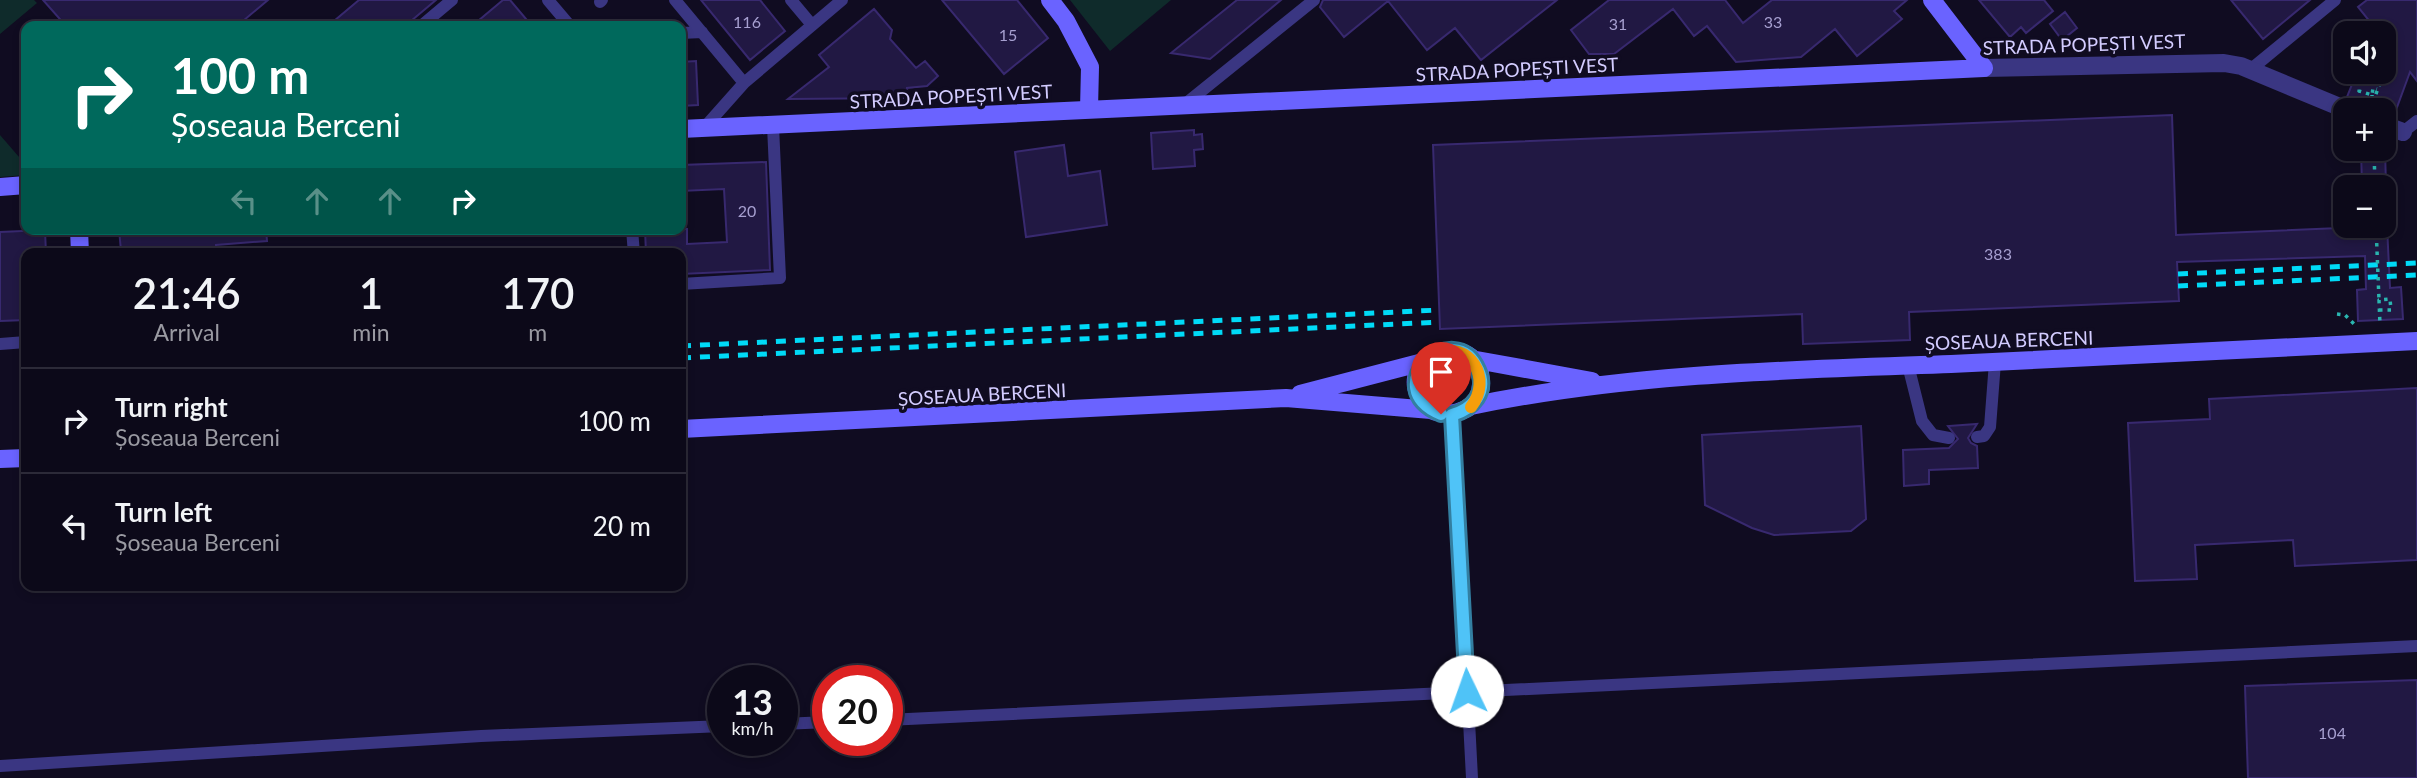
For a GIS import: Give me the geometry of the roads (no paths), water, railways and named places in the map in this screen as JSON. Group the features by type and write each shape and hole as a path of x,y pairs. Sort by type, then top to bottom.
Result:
{"main road":[{"path":"1049,0 1066,21 1090,67 1090,109"},
{"path":"1932,0 1984,68"},
{"name":"STRADA POPEȘTI VEST","path":"686,129 1984,68"},
{"path":"0,187 21,185"},
{"name":"ȘOSEAUA BERCENI","path":"686,429 1286,398 1432,410 1452,415 1471,406 1602,383 1776,370 2417,341"},
{"name":"ȘOSEAUA BERCENI","path":"1286,398 1423,362 1441,351 1452,350 1471,359 1602,383"},
{"path":"1471,359 1481,377 1481,387 1471,406"},
{"path":"1423,362 1416,383 1424,403 1432,410"},
{"path":"0,459 21,458"}],"street":[{"name":"STRADA POPEȘTI VEST","path":"1984,68 2201,61 2250,70 2333,104"}],"lane":[{"path":"427,21 452,0"},
{"path":"548,0 566,21"},
{"path":"675,0 744,83"},
{"path":"791,0 812,25"},
{"path":"704,128 744,83 842,0"},
{"path":"1181,107 1314,0"},
{"path":"2250,70 2335,0"},
{"path":"686,33 702,32"},
{"path":"686,284 780,278 773,126"},
{"path":"0,344 21,342"},
{"path":"1977,437 1984,436 1990,426 1994,362"},
{"path":"1908,365 1922,421 1933,435 1949,438"},
{"path":"1452,415 1472,778"},
{"path":"903,719 2417,646"},
{"path":"0,766 481,736 707,727"}],"railway":[{"path":"2178,274 2417,263"},
{"path":"2178,286 2417,275"},
{"path":"686,346 1439,310"},
{"path":"686,358 1440,322"}]}
